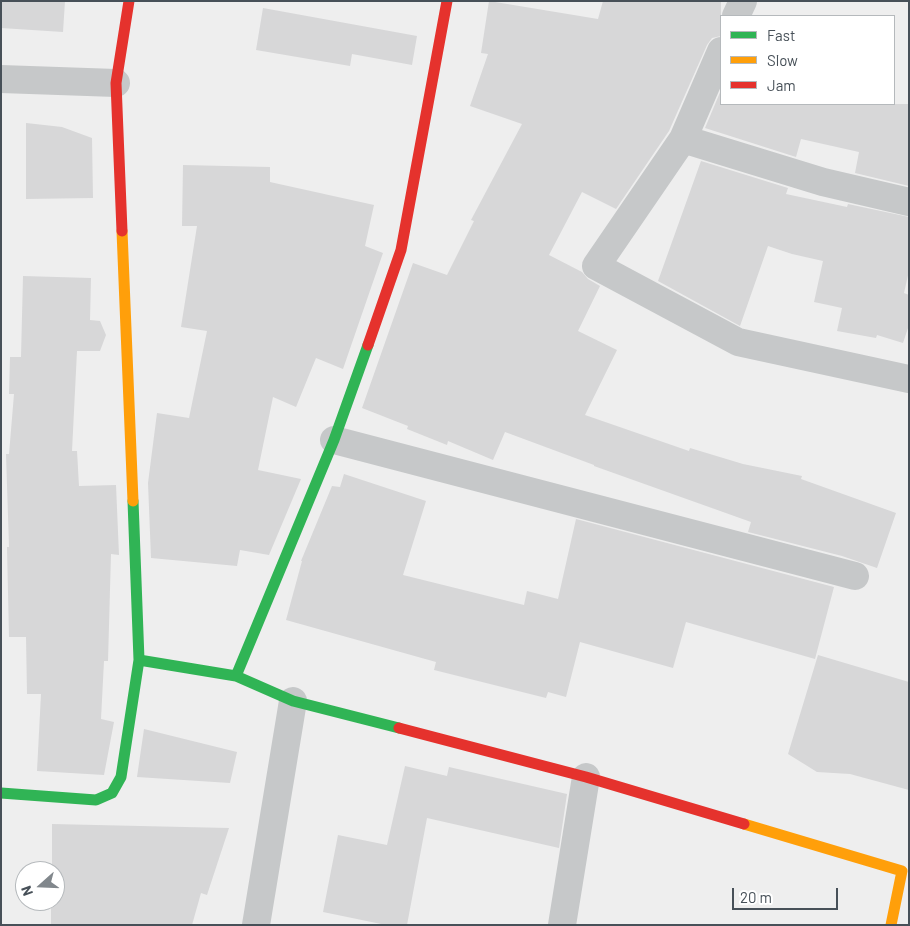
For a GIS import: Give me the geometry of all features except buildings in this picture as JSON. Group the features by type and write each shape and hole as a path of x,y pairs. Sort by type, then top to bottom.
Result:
{"street":[{"path":"1,794 96,800 112,793 121,777 139,660 116,83 129,1"},
{"path":"236,676 334,440 401,250 446,1"},
{"path":"736,15 743,1"},
{"path":"720,53 683,140 596,266 738,342 909,378"},
{"path":"1,78 116,83"},
{"path":"683,140 823,182 909,202"},
{"path":"334,440 855,576"},
{"path":"139,660 236,676 293,701 586,777 902,870 891,925"},
{"path":"256,925 293,701"},
{"path":"562,925 586,777"}],"traffic: fast":[{"path":"236,676 334,440 368,345"},
{"path":"1,793 96,800 112,793 121,777 139,660 133,501"},
{"path":"139,660 236,676 293,701 399,728"}],"traffic: slow":[{"path":"122,231 133,501"},
{"path":"744,824 902,871 891,925"}],"traffic: jam":[{"path":"122,231 116,83 129,1"},
{"path":"368,345 401,250 447,1"},
{"path":"399,728 586,777 744,824"}]}
